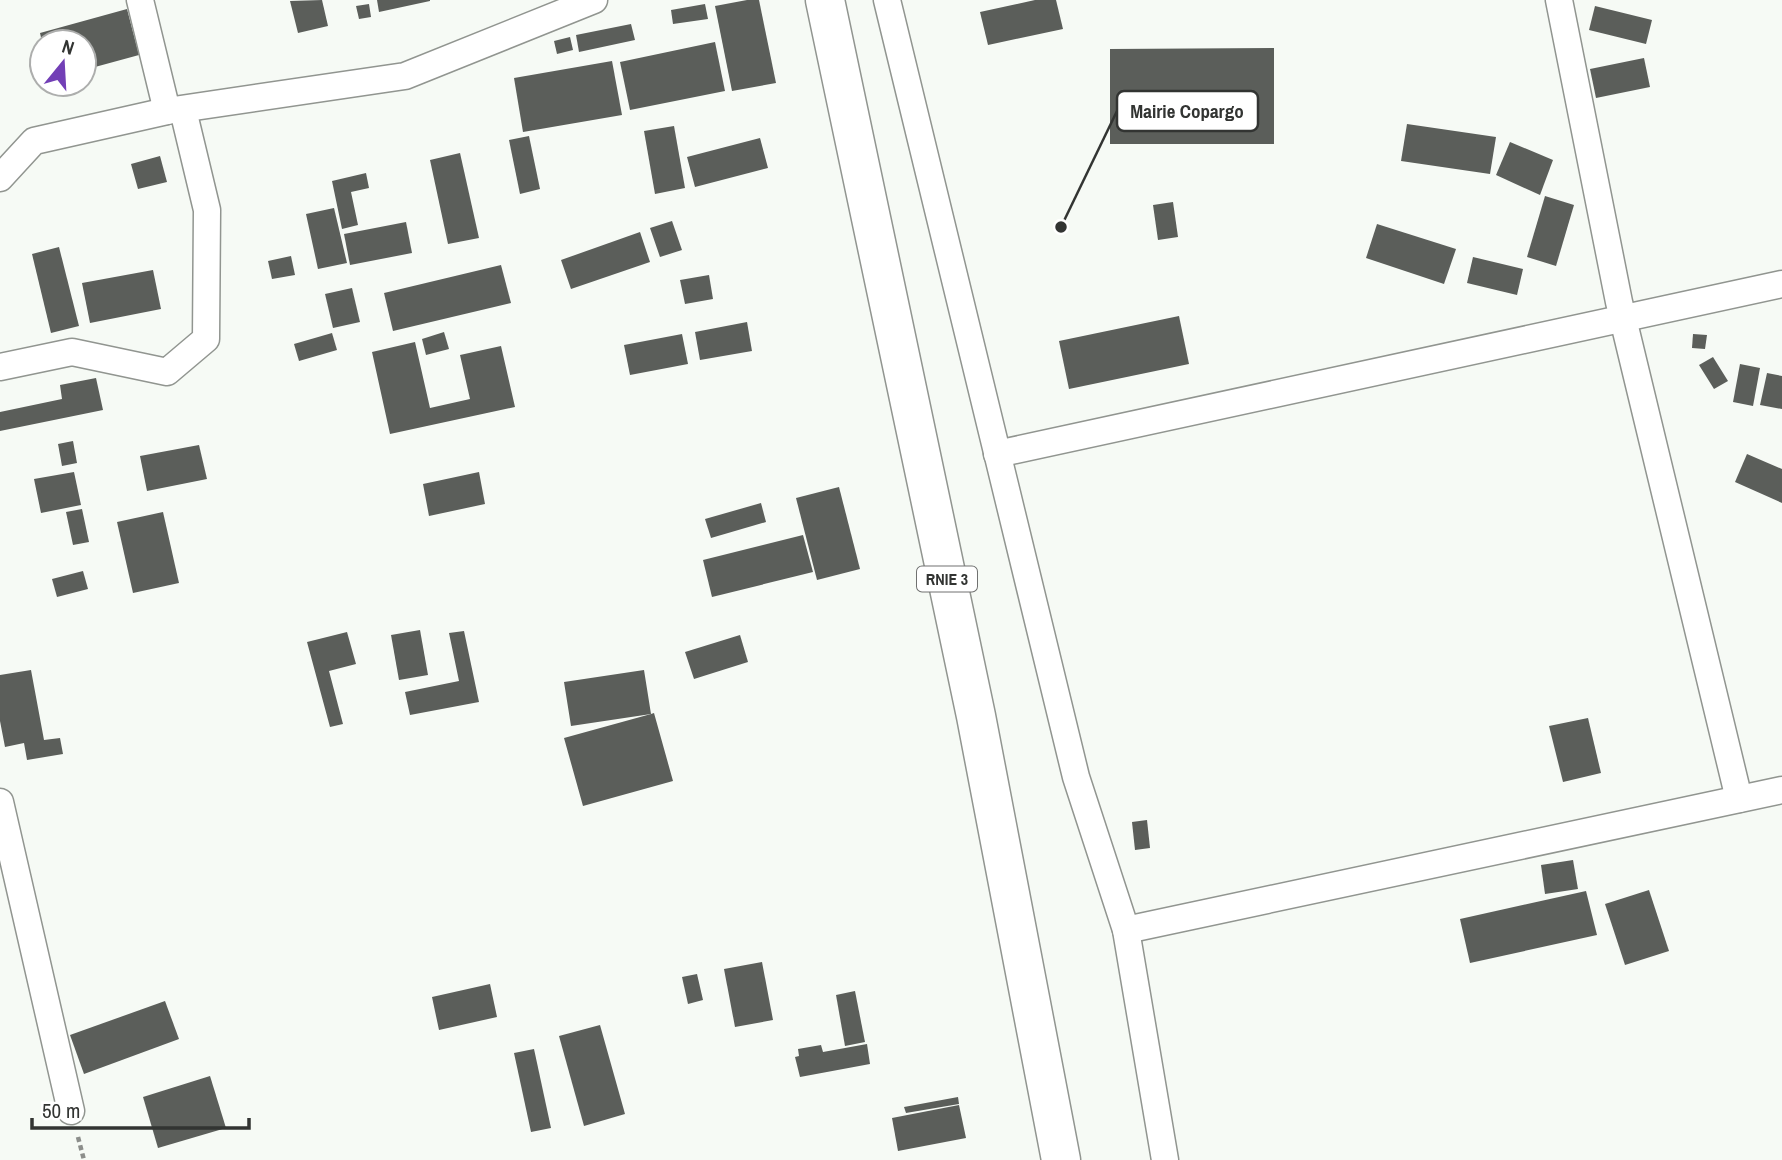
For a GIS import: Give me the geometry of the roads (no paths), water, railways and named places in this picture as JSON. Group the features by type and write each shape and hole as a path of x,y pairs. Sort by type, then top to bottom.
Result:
{"highway":[{"name":"RNIE 3","path":"825,0 976,716 1061,1160"}],"street":[{"path":"0,367 72,352 167,372 206,339 207,210 140,0"},
{"path":"0,178 34,141 175,110 405,76 594,0"},
{"path":"887,0 1076,777 1126,930 1165,1160"},
{"path":"1559,0 1623,319 1740,799"},
{"path":"997,454 1782,284"},
{"path":"1126,930 1782,790"},
{"path":"0,802 71,1111"}],"place":[{"name":"Mairie Copargo","path":"1061,227"}]}
